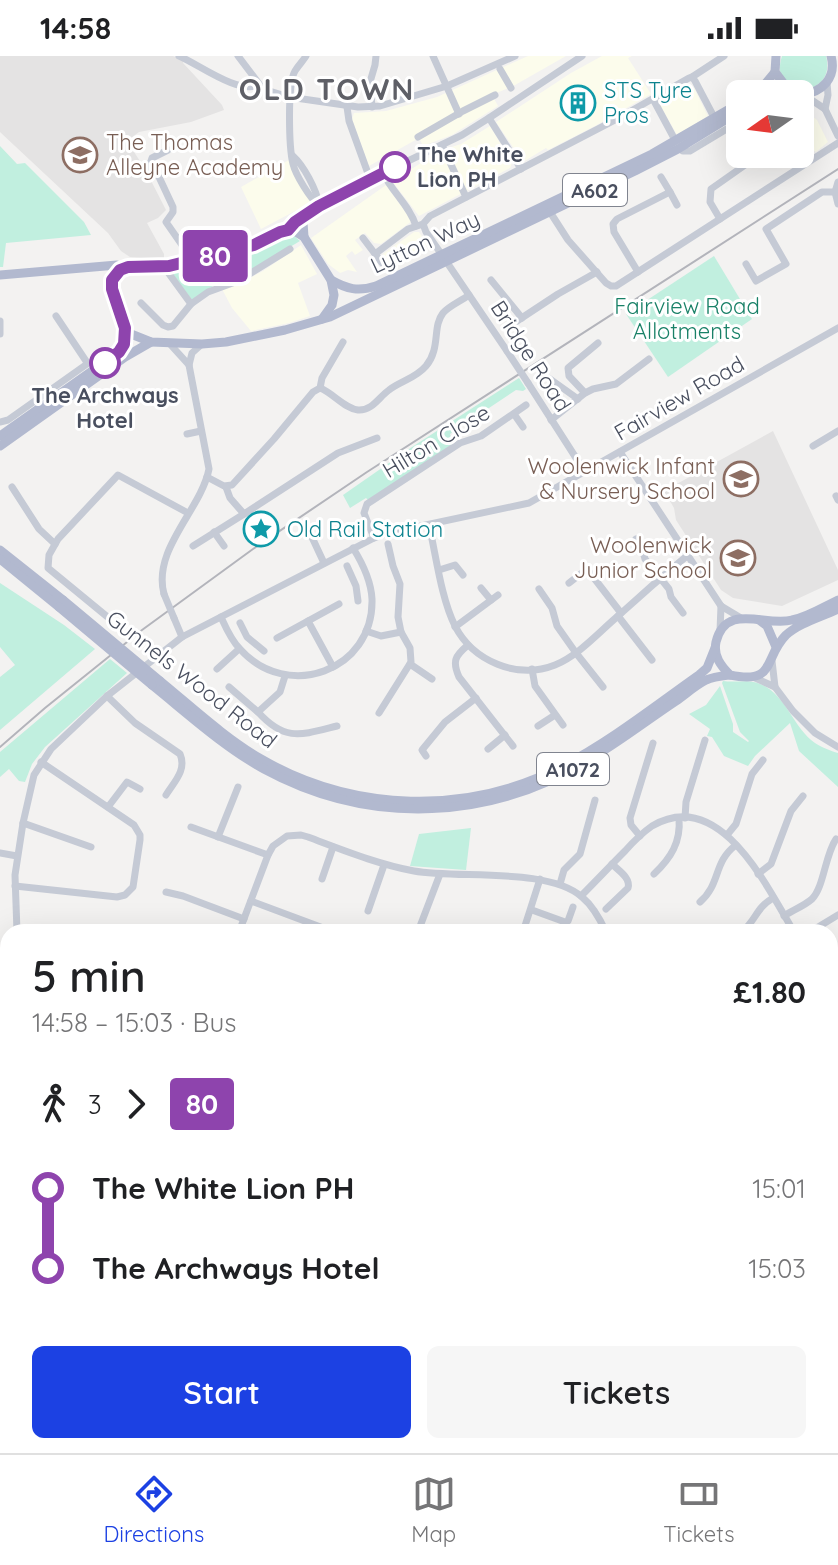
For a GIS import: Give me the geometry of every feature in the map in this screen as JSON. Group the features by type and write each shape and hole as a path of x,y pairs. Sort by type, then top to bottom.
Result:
{"main road":[{"path":"768,80 775,72 776,56"},
{"path":"814,91 827,83 832,74 833,58"},
{"path":"775,72 783,80"},
{"name":"Lytton Way","path":"125,328 137,338 151,342 202,344 285,330 330,317 638,161 726,112"},
{"name":"Lytton Way","path":"331,280 349,289 367,289 444,258 550,212 678,149 726,120"},
{"path":"304,237 303,222 319,206"},
{"path":"0,275 117,265 164,267 254,245 288,230 304,237 331,280 332,305 322,319"},
{"path":"112,289 114,277 129,267"},
{"path":"0,436 119,352 124,344 125,328 112,289 99,271 90,268"},
{"path":"0,446 151,342"},
{"name":"Gunnels Wood Road","path":"0,550 218,738 264,769 314,792 378,804 425,809 467,806 502,799 562,775 594,757 708,679 730,675 753,677"},
{"name":"Gunnels Wood Road","path":"0,559 61,604"},
{"path":"720,631 726,624 741,618 793,620 838,600"},
{"path":"753,677 766,669 776,647 793,629 838,609"},
{"path":"759,620 767,626 776,647"},
{"name":"Gunnels Wood Road","path":"400,805 490,794 563,766 699,675 707,668 720,631"},
{"path":"715,648 718,660 730,675"}],"street":[{"path":"179,56 229,83 251,88 259,85"},
{"path":"238,56 266,90 347,107 372,107 447,86 499,67 515,56"},
{"path":"306,56 294,73 289,97 293,156 317,196 319,206"},
{"path":"372,107 370,82 376,56"},
{"path":"433,56 467,131"},
{"path":"493,56 511,88"},
{"path":"288,230 319,206 489,118 582,56"},
{"path":"375,254 427,218 653,99 724,56"},
{"path":"692,77 715,119"},
{"path":"825,109 827,83"},
{"path":"418,137 495,95"},
{"path":"653,99 675,140"},
{"path":"814,103 825,109 838,136"},
{"path":"347,107 370,179"},
{"path":"489,118 521,169"},
{"path":"683,151 690,151 726,129"},
{"path":"550,212 568,240 613,287 838,143"},
{"path":"442,145 466,197"},
{"path":"168,150 155,156 149,165 159,177 173,207 166,222 182,245 187,263"},
{"path":"720,219 710,202 711,189 741,168"},
{"name":"Bridge Road","path":"383,173 507,351 585,472"},
{"path":"661,177 677,205"},
{"path":"838,182 835,192 838,204"},
{"path":"638,272 614,232 614,222 670,192"},
{"path":"746,264 756,281 786,264 766,229 822,192 835,192"},
{"path":"363,238 382,263"},
{"path":"141,303 163,325 174,325 191,304 211,290 238,281 290,249"},
{"path":"164,267 191,304"},
{"path":"514,323 597,272"},
{"path":"491,280 522,318"},
{"path":"320,388 354,409 372,406 388,391 426,366 435,350 441,316 469,295"},
{"path":"0,422 8,420 87,364 56,316"},
{"path":"0,321 0,334"},
{"name":"Fairview Road","path":"41,762 60,739 107,696 182,637 374,538 529,503 838,328"},
{"path":"226,487 232,485 313,392 320,388 322,378 343,342"},
{"path":"168,343 189,365"},
{"path":"585,393 569,376 568,368 598,343"},
{"path":"182,637 162,583 174,539 207,477 208,461 189,365 192,353 202,344"},
{"path":"551,420 585,393 611,387 649,359"},
{"path":"550,379 578,399"},
{"name":"Hilton Close","path":"374,538 364,513 367,504 460,443 481,436 526,405"},
{"name":"Hilton Close","path":"514,414 523,427"},
{"path":"187,434 201,431"},
{"path":"813,446 838,431"},
{"path":"193,546 338,453 377,438"},
{"path":"620,452 721,606 741,618"},
{"path":"110,619 48,568 49,555 55,544 116,476 188,513"},
{"path":"207,477 226,487 230,498 244,514"},
{"path":"12,487 39,529 55,544"},
{"path":"429,525 455,627 479,655 507,667 532,669 553,665 576,653 688,555"},
{"path":"214,532 224,546"},
{"path":"310,533 324,563"},
{"path":"636,539 645,559 683,613"},
{"path":"379,713 410,664 411,651 401,632 398,617 400,584 388,544"},
{"path":"221,617 239,649 268,671 285,676 306,676 333,667 349,656 360,641 371,615 372,596 366,571 353,548"},
{"path":"439,570 458,562 463,575"},
{"path":"347,566 358,599 372,596"},
{"path":"569,583 587,569 652,660"},
{"path":"455,627 494,598 481,588"},
{"path":"539,589 552,608 557,626 603,687"},
{"path":"277,638 339,604"},
{"path":"720,631 721,606"},
{"path":"308,621 333,667"},
{"path":"240,623 247,637 262,650 252,661"},
{"path":"366,631 381,636 401,632"},
{"path":"468,645 460,651 454,666 459,677 513,746"},
{"path":"217,669 239,649"},
{"path":"772,661 775,687"},
{"path":"410,664 432,679"},
{"path":"532,669 535,686 563,725"},
{"path":"258,712 280,692 285,676"},
{"path":"753,677 775,687 800,720 838,747"},
{"path":"229,687 274,728 303,735 337,726"},
{"path":"107,696 135,723 180,754 183,766 166,795"},
{"path":"422,750 445,722 476,698"},
{"path":"538,726 555,715"},
{"path":"488,749 505,735"},
{"path":"654,874 672,854 705,740"},
{"path":"640,836 631,825 630,818 653,743"},
{"path":"727,835 736,824 752,774 763,760"},
{"path":"15,886 117,897 133,887 140,835 134,825 41,762 30,786 17,856 15,886 17,924"},
{"path":"108,807 127,782 140,789"},
{"path":"218,837 238,787"},
{"path":"758,874 771,864 791,811 803,796"},
{"path":"560,884 564,870 580,854 595,800"},
{"path":"581,896 655,824 682,818 700,819 727,835 736,845 789,924"},
{"path":"23,823 91,847"},
{"path":"191,827 268,855"},
{"path":"242,924 273,846 279,840 295,835 384,865 440,874 540,879 560,884 581,896 602,924"},
{"path":"784,916 813,897 834,855 836,839"},
{"path":"700,902 713,888 724,856 736,845"},
{"path":"322,879 333,847"},
{"path":"0,853 17,856"},
{"path":"606,909 629,884 628,879 612,864"},
{"path":"368,911 384,865"},
{"path":"421,924 440,874"},
{"path":"526,924 540,879"},
{"path":"166,892 244,919"},
{"path":"750,924 761,906 773,898"},
{"path":"251,901 313,924"},
{"path":"532,910 565,922 573,907"}],"shaded area":[{"name":"The Thomas Alleyne Academy","path":"0,56 173,56 184,60 183,63 222,105 224,110 191,122 139,132 127,141 166,210 147,223 164,254 164,260 130,257 121,251 108,233 0,132"},
{"path":"528,56 566,56 492,95 498,106 452,135 423,146 419,138 369,166 352,119 354,113 386,111 437,97"},
{"path":"602,56 632,56 628,58 651,94 523,162 496,122"},
{"path":"689,84 708,116 677,135 659,103"},
{"path":"814,118 828,142 814,151"},
{"path":"490,126 512,163 510,168 419,216 392,181 442,150 461,144"},
{"path":"289,160 312,202 261,229 241,187"},
{"path":"386,185 412,221 381,244 374,243 365,233 355,240 363,250 355,255 352,251 346,256 357,272 348,270 340,273 328,264 311,238"},
{"path":"414,232 419,232 428,245 388,265 383,254"},
{"path":"301,245 317,274 298,283 310,316 251,331 232,308 222,289 263,271"},
{"path":"773,431 838,570 838,580 782,606 733,598 721,590 676,520 674,508 664,491"}],"green space":[{"path":"782,56 826,56 827,70 822,81 814,86 814,80 784,80 780,71"},
{"path":"0,146 17,164 25,163 84,222 91,235 6,243 3,267 0,267"},
{"path":"293,235 300,241 235,280 213,286 192,300 169,269"},
{"name":"Fairview Road Allotments","path":"714,256 752,319 668,377 626,314"},
{"path":"519,378 526,389 516,390 450,434 453,444 368,500 366,498 350,508 343,495"},
{"path":"0,583 95,649 0,730 0,677 15,665 0,647"},
{"path":"110,659 127,673 45,747 32,764 25,782 19,781 9,769 0,777 0,752"},
{"path":"723,681 755,683 776,695 807,737 838,753 838,787 799,751 790,723 748,766 724,756 712,737 707,736 710,729 689,714 706,705 720,686 733,732 748,742 740,732"},
{"path":"471,828 466,870 410,866 419,834"}],"railway":[{"path":"0,747 142,630 253,549 367,472 838,169"}],"bus line":[{"name":"80","path":"105,363 124,344 125,328 112,280 124,267 169,266 254,245 288,230 319,206 395,167"}],"place":[{"name":"STS Tyre Pros","path":"578,103"},
{"name":"The Thomas Alleyne Academy","path":"80,155"},
{"name":"The White Lion PH","path":"395,167"},
{"name":"The Archways Hotel","path":"105,363"},
{"name":"Woolenwick Infant & Nursery School","path":"741,479"},
{"name":"Old Rail Station","path":"261,529"},
{"name":"Woolenwick Junior School","path":"738,558"}],"district":[{"name":"OLD TOWN","path":"327,89"}]}
